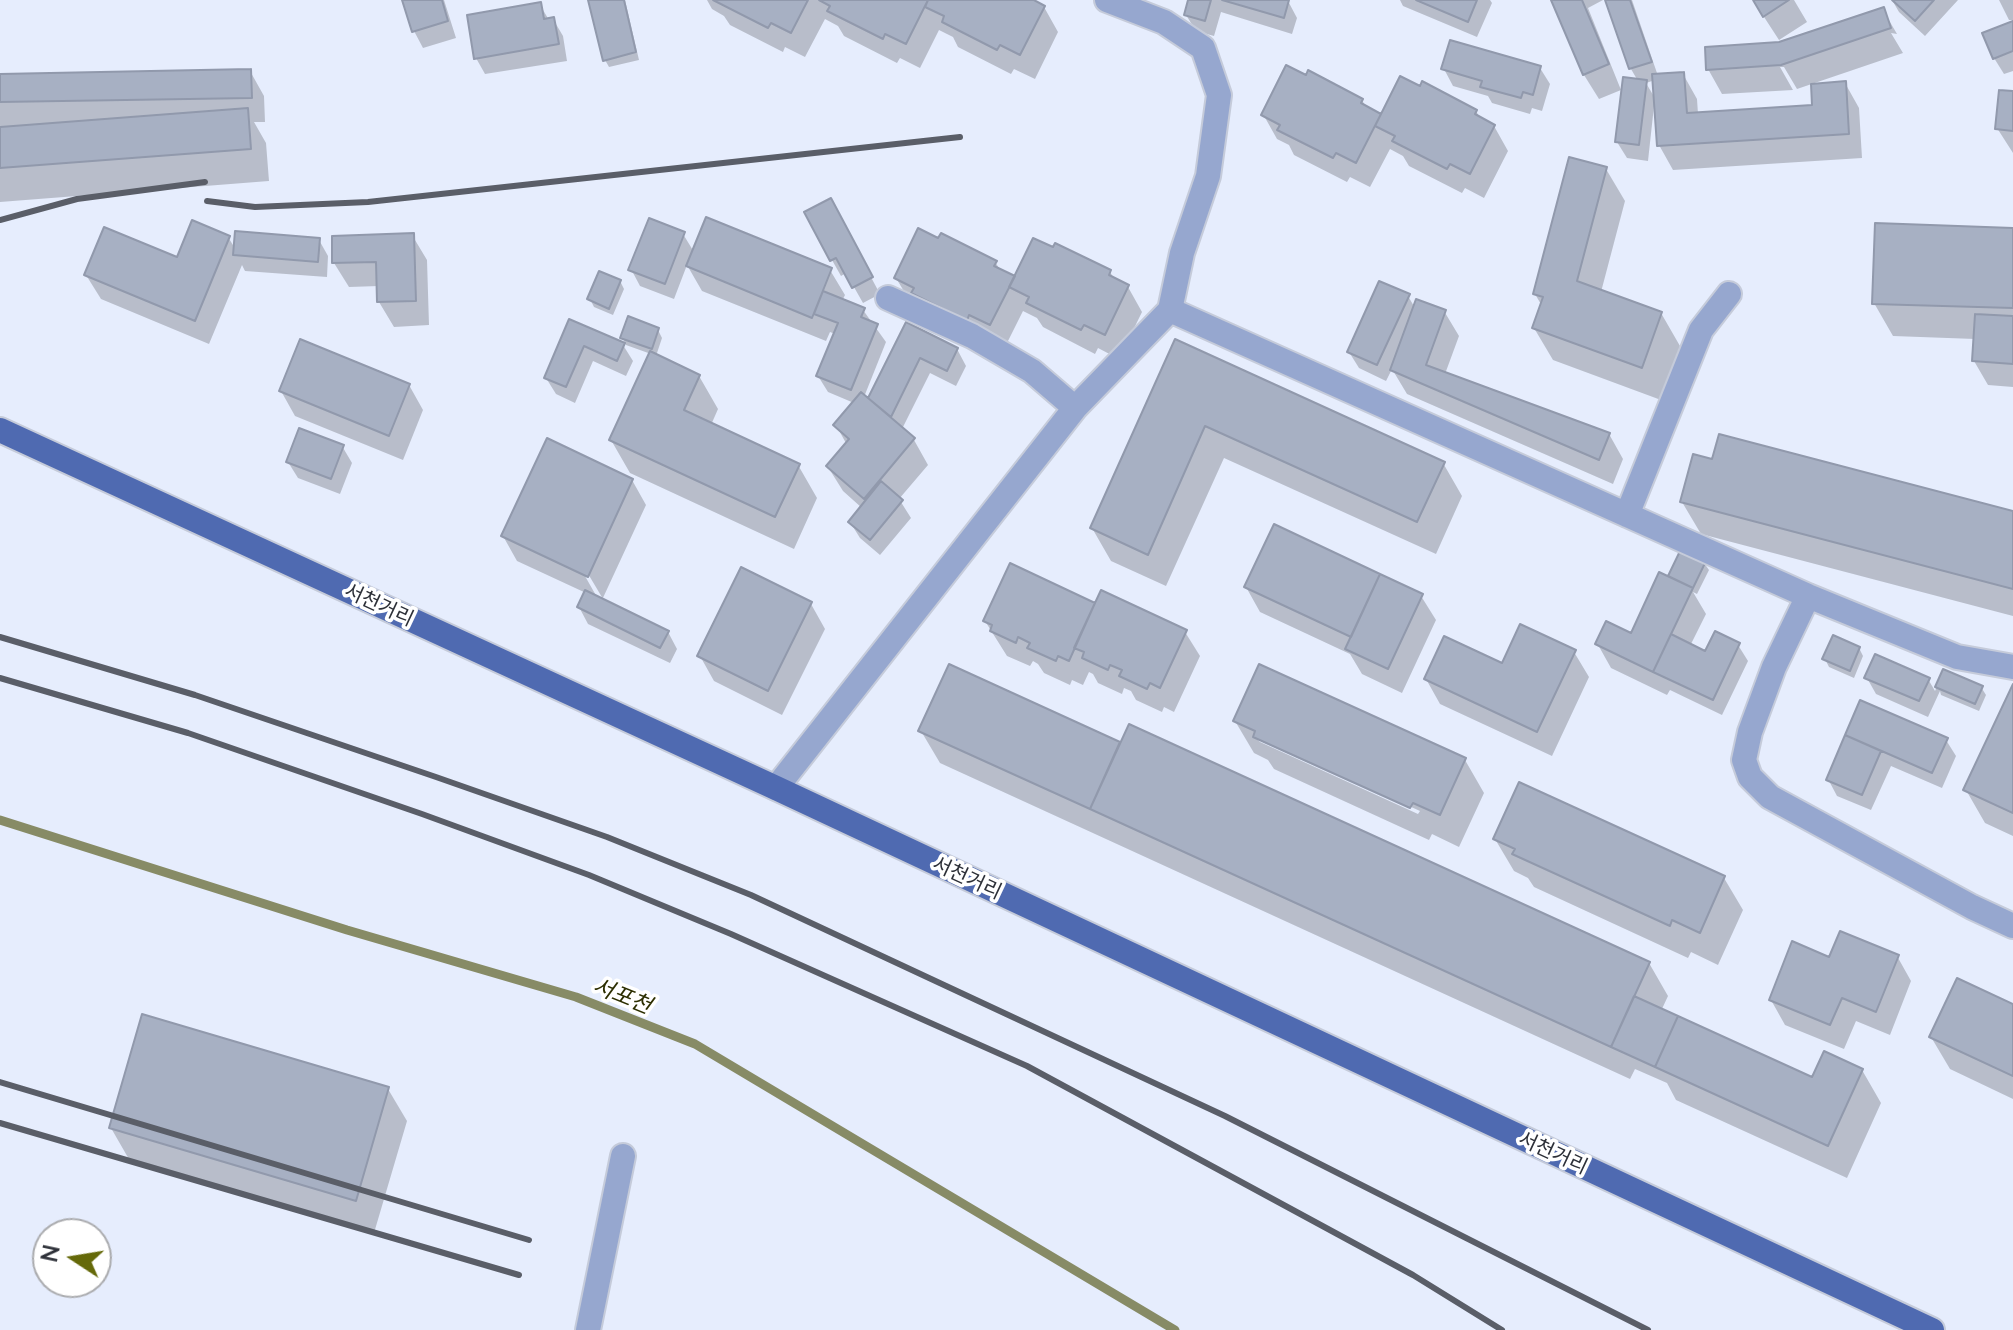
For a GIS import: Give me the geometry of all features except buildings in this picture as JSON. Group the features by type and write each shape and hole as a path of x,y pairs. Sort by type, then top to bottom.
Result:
{"main road":[{"name":"서천거리","path":"0,430 776,788 1932,1330"}],"street":[{"path":"776,788 1075,408 1170,310 1182,253 1208,176 1219,95 1203,48 1164,22 1107,0"},
{"path":"1627,515 1701,330 1729,294"},
{"path":"888,298 972,336 1032,371 1075,408"},
{"path":"1170,310 1808,596 1957,657 2013,667"},
{"path":"1808,596 1774,667 1750,732 1744,760 1750,777 1770,797 1972,907 2013,926"},
{"path":"588,1330 623,1156"}],"waterway":[{"name":"서포천","path":"0,820 347,930 576,997 695,1044 1175,1330"}],"railway":[{"path":"207,201 255,207 368,202 960,137"},
{"path":"0,220 77,199 205,182"},
{"path":"0,637 195,695 436,777 607,837 751,895 1225,1116 1648,1330"},
{"path":"0,678 188,733 422,814 589,875 731,934 1027,1066 1413,1275 1502,1330"},
{"path":"0,1082 529,1240"},
{"path":"0,1123 519,1275"}]}
